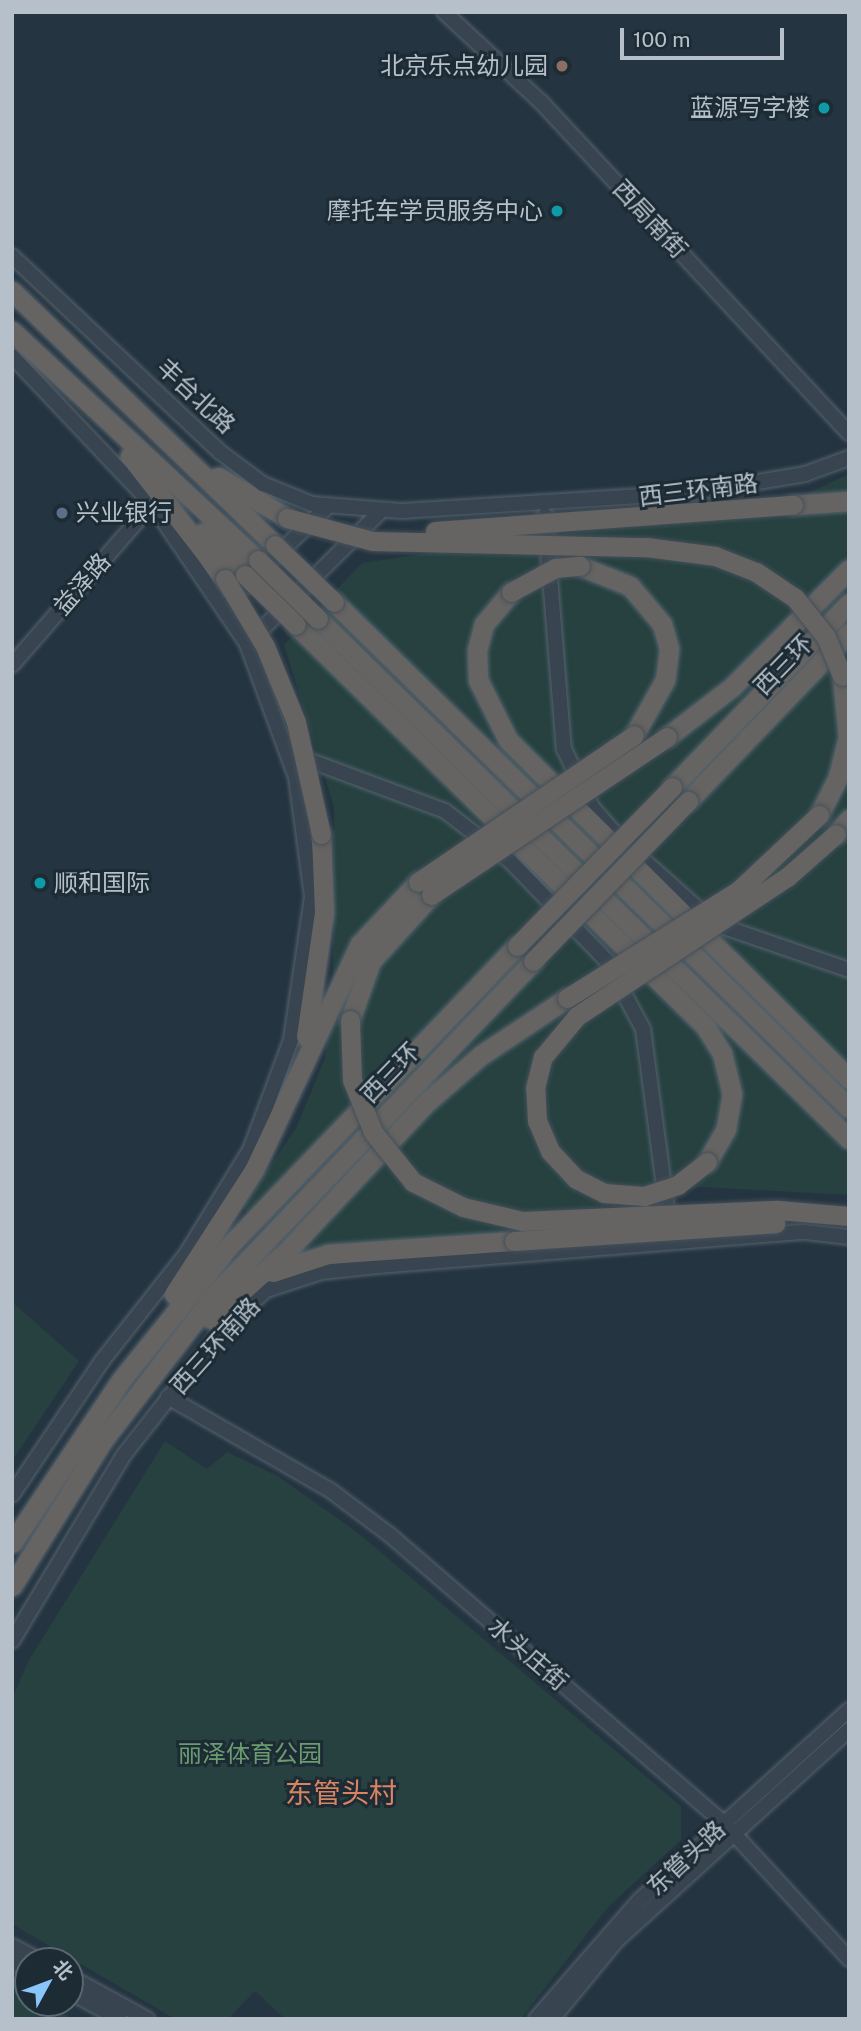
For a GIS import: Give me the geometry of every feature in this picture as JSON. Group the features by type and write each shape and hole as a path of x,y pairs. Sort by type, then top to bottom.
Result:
{"highway":[{"path":"12,291 334,602 849,1108"},
{"path":"12,331 252,567 296,625 705,1026 725,1060 732,1094 726,1129 707,1162 678,1185 644,1196 604,1193 576,1179 550,1151 537,1121 535,1088 543,1057 577,1016 787,877 843,827"},
{"path":"80,396 157,500 225,579 265,646 296,722 321,834 319,974 299,1075"},
{"path":"169,1352 194,1338 244,1287 286,1252 428,1101 481,1055 739,890 819,816 848,737 842,676 826,637 794,598 756,572 715,556 646,547 372,541 287,518 181,454"},
{"path":"157,500 252,567 317,618 849,1139"},
{"path":"342,534 849,501"},
{"path":"145,1347 157,1317 239,1196 360,944 425,888 634,735 665,680 669,649 662,624 630,586 580,566 555,568 510,592 484,624 477,650 478,680 508,740 849,1079"},
{"path":"849,569 741,679 667,737 425,888 371,961 350,1020 352,1080 373,1132 413,1182 463,1207 522,1221 778,1210 849,1218"},
{"name":"西三环","path":"12,1543 145,1347 230,1245 849,603"},
{"name":"西三环","path":"12,1586 104,1439 169,1352 250,1253 849,633"},
{"path":"244,1287 328,1254 849,1218"}],"street":[{"name":"西局南街","path":"444,12 541,102 849,433"},
{"name":"丰台北路","path":"12,256 220,453 276,491 327,507 380,512"},
{"path":"12,356 157,500 247,643 289,752 312,897 291,1040 262,1123 187,1253 102,1361 12,1495"},
{"name":"西三环南路","path":"380,512 544,504 746,486 849,458"},
{"name":"益泽路","path":"12,665 157,500"},
{"path":"544,504 559,723 564,749 592,807 715,924 849,970"},
{"path":"224,605 327,507"},
{"path":"247,643 380,512"},
{"path":"289,752 446,811 510,861 606,960 643,1029 671,1244"},
{"path":"842,1236 849,1218"},
{"name":"西三环南路","path":"12,1641 116,1466 168,1397 251,1301 300,1277 671,1244 842,1236"},
{"name":"水头庄街","path":"168,1397 347,1502 729,1828 849,1959"},
{"name":"东管头路","path":"552,2019 616,1941 849,1710"},
{"name":"东管头路","path":"536,2019 607,1934 729,1828 849,1730"},
{"path":"84,1985 147,2019"},
{"path":"84,2000 120,2019"}],"green space":[{"path":"849,474 849,1195 700,1187 579,1211 563,1234 298,1257 242,1207 296,1128 325,1058 333,977 334,807 284,645 362,563 793,500"},
{"path":"12,1302 79,1361 12,1461"},
{"name":"丽泽体育公园","path":"165,1441 207,1469 227,1452 278,1476 358,1533 681,1806 681,1840 607,1908 521,2019 285,2019 255,1991 228,2019 175,2019 84,1966 84,1947 51,1947 12,1924 12,1699 29,1660"},
{"path":"12,1985 14,2017 74,2019 12,2019"}],"place":[{"name":"北京乐点幼儿园","path":"562,66"},
{"name":"蓝源写字楼","path":"824,108"},
{"name":"摩托车学员服务中心","path":"557,211"},
{"name":"兴业银行","path":"62,513"},
{"name":"顺和国际","path":"40,883"}],"district":[{"name":"东管头村","path":"341,1793"}]}
